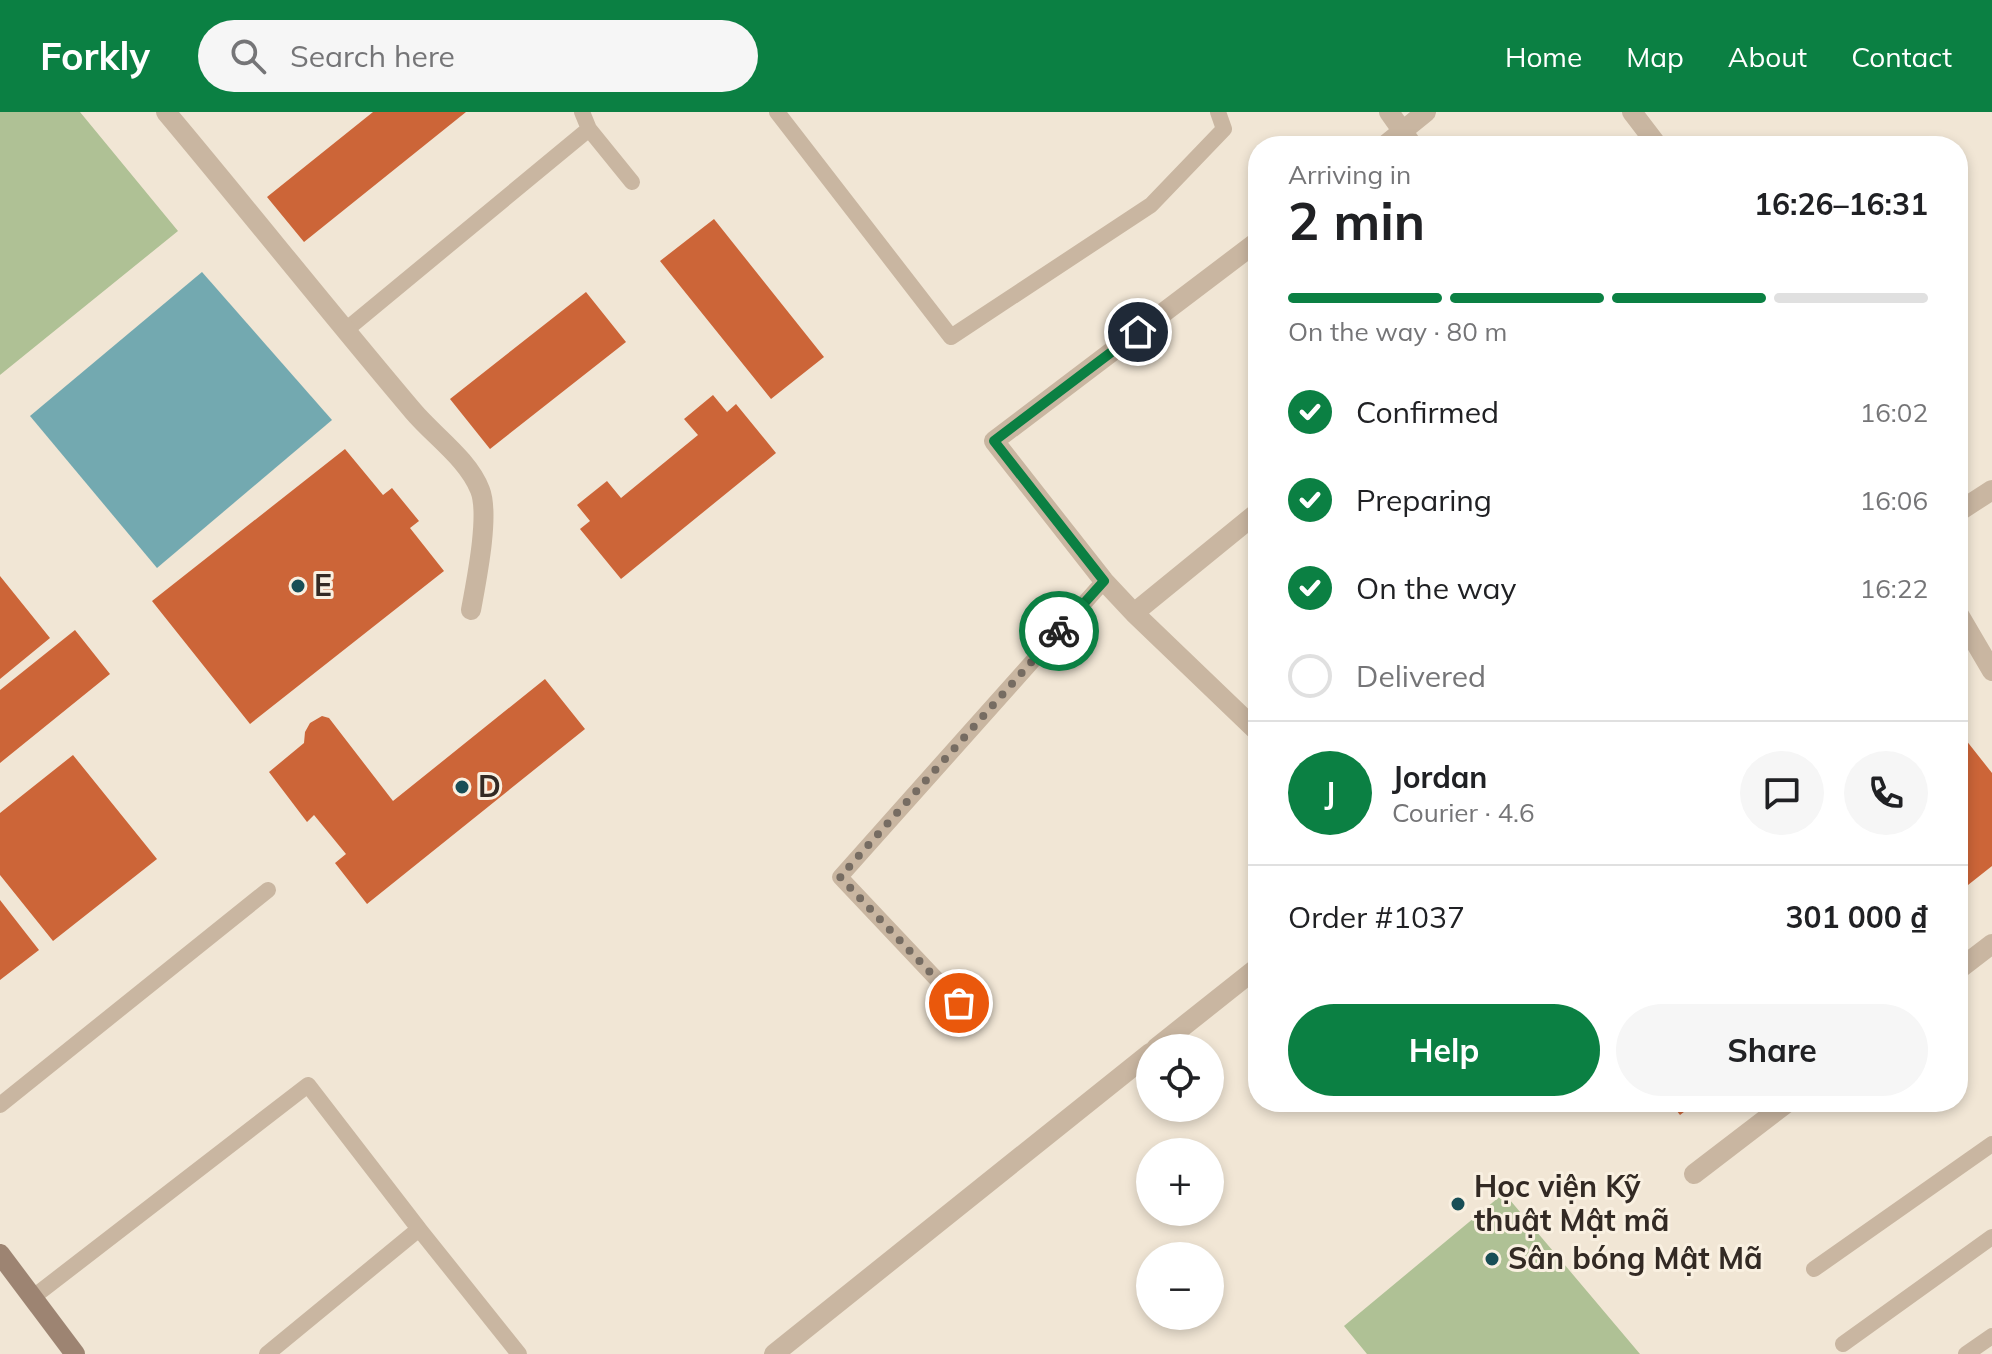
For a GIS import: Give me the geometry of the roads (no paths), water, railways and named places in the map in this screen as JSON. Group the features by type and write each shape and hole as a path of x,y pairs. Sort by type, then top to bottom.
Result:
{"street":[{"path":"166,112 414,412 473,477 481,492 479,565 471,610"},
{"path":"1389,112 1406,136"},
{"path":"1410,136 1426,112"},
{"path":"1632,112 1650,136"},
{"path":"1248,249 994,441 1104,581 1248,722"},
{"path":"1968,506 1992,490"},
{"path":"1134,613 1248,520"},
{"path":"1968,630 1992,671"},
{"path":"1968,962 1992,944"},
{"path":"1174,1034 1248,975"},
{"path":"774,1354 1136,1064"},
{"path":"1694,1174 1775,1112"},
{"path":"0,1254 75,1354"}],"lane":[{"path":"582,112 589,129 632,182"},
{"path":"777,112 951,337 1151,205 1224,129 1218,112"},
{"path":"347,329 589,129"},
{"path":"959,1003 840,877 1104,581"},
{"path":"0,1105 268,890"},
{"path":"32,1298 308,1085 519,1354"},
{"path":"1814,1269 1992,1144"},
{"path":"267,1354 419,1229"},
{"path":"1843,1344 1992,1237"},
{"path":"1966,1354 1992,1336"}],"water":[{"path":"202,272 332,420 157,568 30,416"}],"place":[{"name":"E","path":"298,586"},
{"name":"D","path":"462,787"},
{"name":"Học viện Kỹ thuật Mật mã","path":"1458,1204"},
{"name":"Sân bóng Mật Mã","path":"1492,1259"}]}
